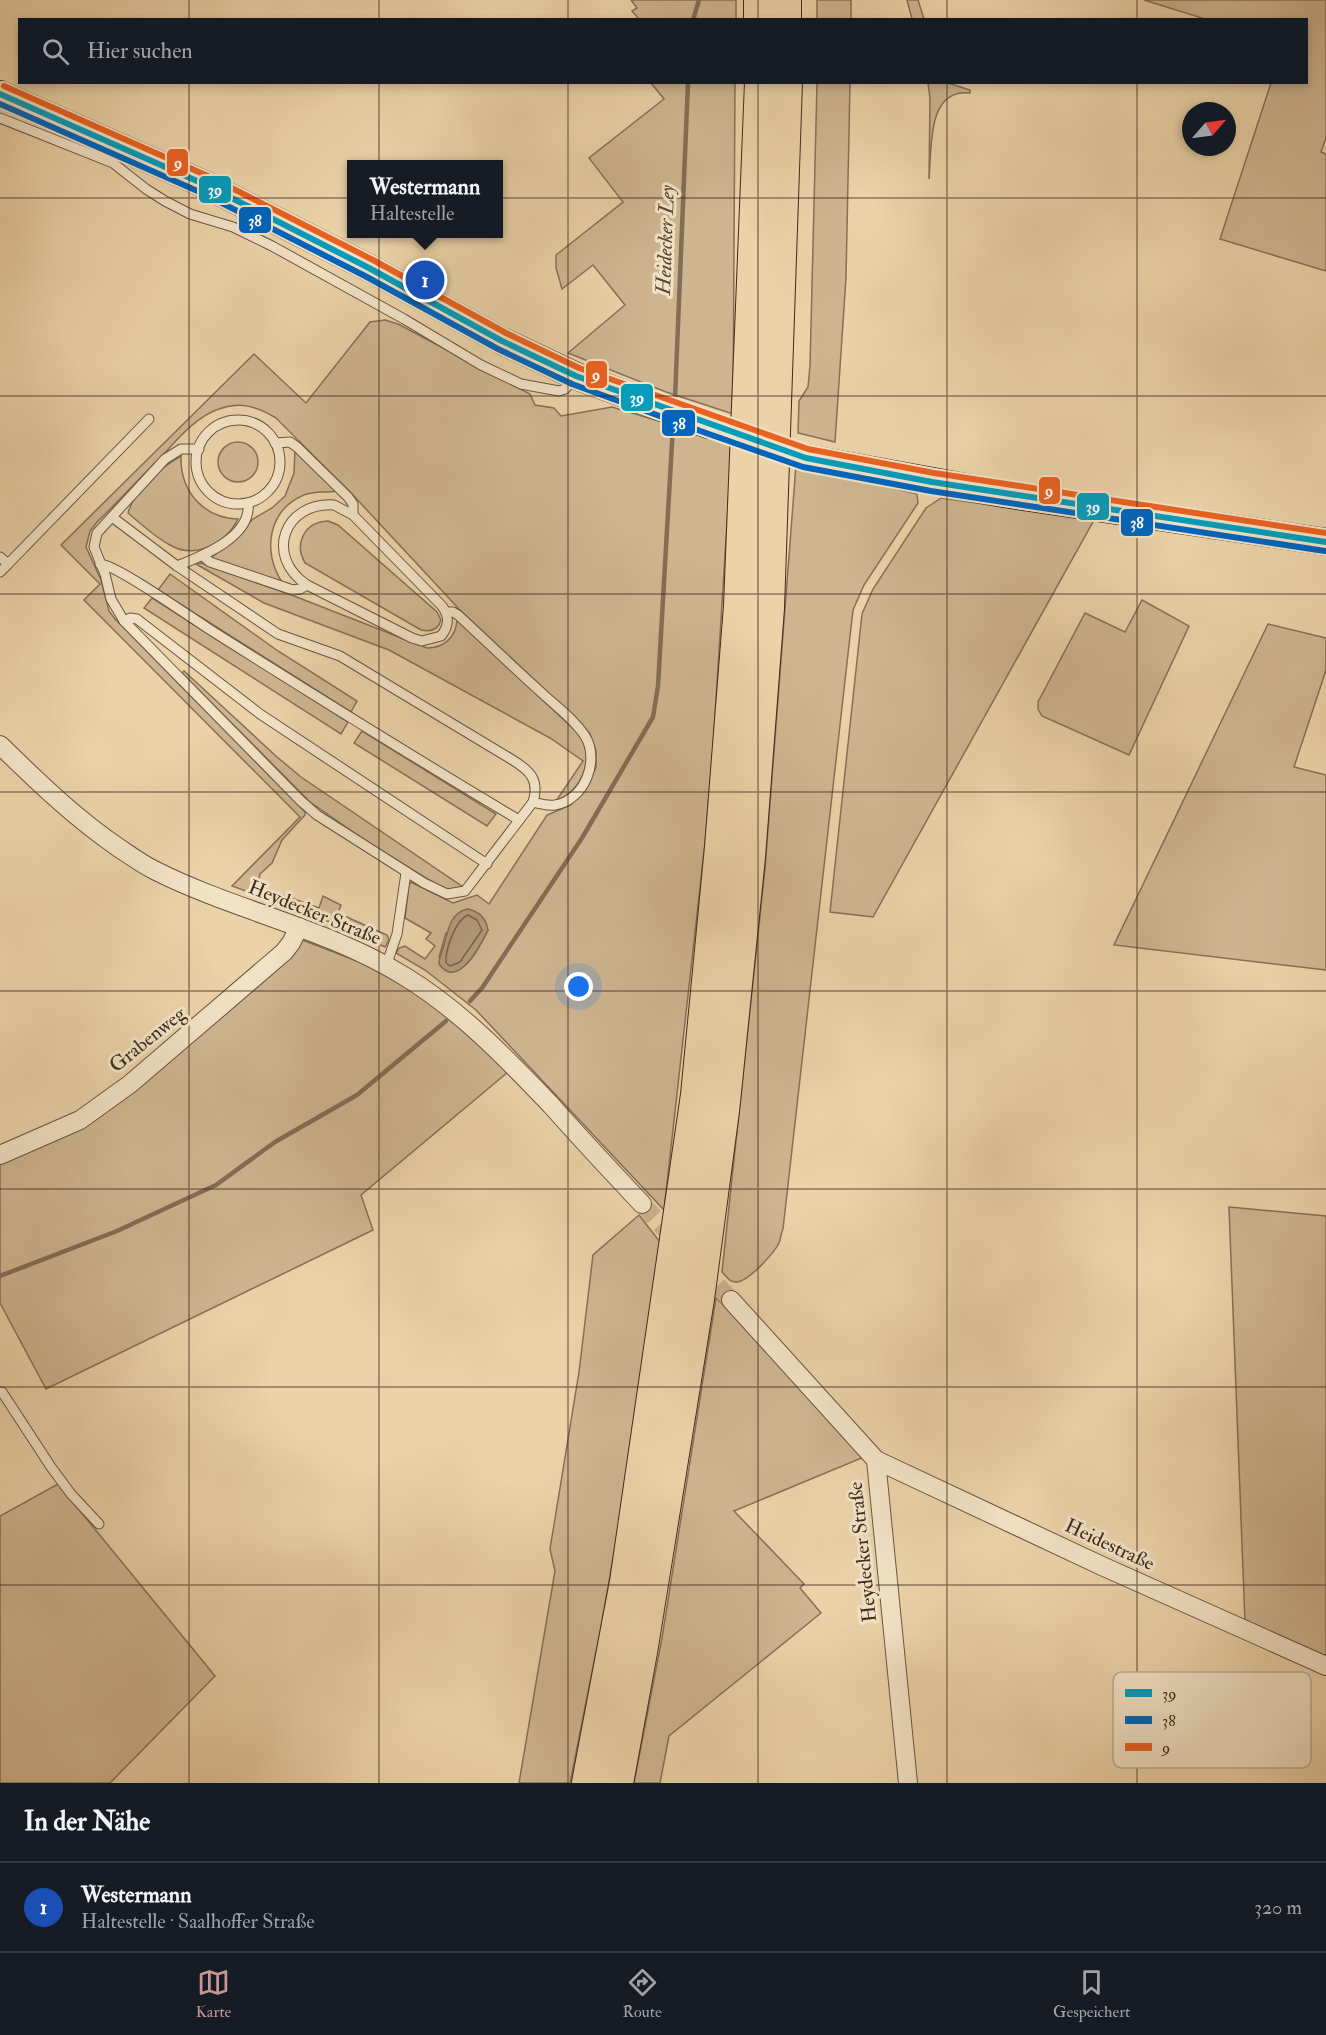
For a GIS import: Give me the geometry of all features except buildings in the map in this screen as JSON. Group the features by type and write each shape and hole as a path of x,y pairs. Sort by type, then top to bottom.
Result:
{"highway":[{"path":"760,0 760,18"},
{"path":"785,0 785,18"},
{"path":"588,1783 626,1582 674,1263 699,1071 722,836 740,606 761,84"},
{"path":"617,1783 643,1640 698,1299 723,1112 747,880 768,608 786,84"}],"street":[{"path":"0,94 206,185 369,268 502,341 576,376 709,425"},
{"path":"806,458 1004,494 1326,542"},
{"name":"Heydecker Straße","path":"0,745 81,821 152,870 210,896 345,944 434,996 514,1067 642,1204"},
{"name":"Grabenweg","path":"0,1155 80,1120 130,1084 284,952 299,927"},
{"name":"Heydecker Straße","path":"731,1300 876,1460 908,1783"},
{"name":"Heidestraße","path":"876,1460 1102,1566 1326,1666"}],"lane":[{"path":"0,118 113,163 165,201 190,214 233,227 272,246 471,359 521,384 560,391 565,389 576,376"},
{"path":"0,572 149,419"},
{"path":"235,420 256,424 264,429 275,443 280,456 278,477 266,494 248,503 228,503 210,493 199,477 196,458 198,448 216,426 235,420"},
{"path":"275,443 290,442 297,447 348,497 353,504 353,515"},
{"path":"112,517 177,566 278,634 340,656 517,762 530,773 535,782 536,792 533,802 470,887 454,894 441,892 406,873 317,815 124,621 111,599 94,547 94,539 97,533 143,481 172,454 181,448 198,448"},
{"path":"177,566 203,556 226,541 244,522 249,510 248,503"},
{"path":"334,505 353,515 446,612 448,626 441,636 422,641 308,585 292,573 284,556 284,539 290,524 302,512 318,506 334,505"},
{"path":"0,556 8,564"},
{"path":"203,556 210,562 285,588 300,589 308,585"},
{"path":"100,564 110,567 146,588 519,820"},
{"path":"446,612 458,615 576,724 591,747 589,772 575,794 554,806 533,802"},
{"path":"124,621 130,618 137,619 260,714 487,864"},
{"path":"386,966 397,934 406,873"},
{"path":"0,1392 71,1494 99,1524"}],"shaded area":[{"path":"631,0 736,0 736,18 638,18 632,11 637,8"},
{"path":"817,0 851,0 851,18 817,18"},
{"path":"907,0 918,0 924,18 912,18"},
{"path":"1144,0 1326,0 1326,138 1321,152 1326,154 1326,271 1220,239 1271,84 1308,84 1308,18 1202,18"},
{"path":"652,84 735,84 733,414 666,392 568,353 625,305 593,265 562,289 556,268 556,255 623,202 589,158 664,99"},
{"path":"817,84 850,84 846,278 835,442 798,433 799,401 808,387"},
{"path":"928,84 951,84 970,90 970,93 956,94 945,100 938,110 932,138 929,179"},
{"path":"385,320 398,324 530,394 535,405 554,408 561,416 612,407 732,443 705,843 664,1210 476,1010 425,970 396,953 399,948 405,946 425,959 435,946 426,939 431,933 405,918 411,882 453,903 477,895 489,904 547,815 571,805 590,781 596,767 596,751 590,734 584,727 459,609 352,494 276,418 262,411 249,406 234,405 201,418 97,522 90,531 86,547 101,580 109,611 305,812 305,815 282,840 272,863 260,874 258,886 319,908 323,896 341,905 338,913 387,935 389,940 385,947 333,923 232,886 300,817 84,600 100,584 61,545 254,354 306,403 370,322","holes":["488,930 468,962 463,967 450,972 439,957 446,933"]},
{"path":"238,442 246,443 252,448 257,454 257,470 252,476 246,481 238,482 230,481 224,476 219,470 218,462 219,454 224,448 230,443"},
{"path":"295,450 336,491 304,495 292,502 276,521 272,533 272,558 282,582 210,558 226,547 253,519 272,508 285,496 294,473"},
{"path":"181,456 185,480 196,500 214,514 238,519 233,528 218,542 199,550 189,551 170,545 128,513 136,496 149,480"},
{"path":"796,465 917,494 918,503 864,585 853,610 783,1229 779,1243 767,1259 748,1277 735,1282 728,1279 722,1272 765,869"},
{"path":"941,498 1094,520 873,917 830,912 862,614 873,589 926,508"},
{"path":"328,521 338,525 437,612 441,620 436,629 421,630 305,563 301,549 303,535 313,525"},
{"path":"201,563 289,594 427,648 444,644 452,636 457,620 578,733 586,752 584,772 580,781 565,796 556,801 583,761 550,738 389,650 264,603 196,564"},
{"path":"170,574 278,651 357,701 351,712 158,590"},
{"path":"152,598 348,722 341,734 144,608"},
{"path":"1142,600 1189,626 1129,755 1042,716 1038,709 1038,702 1085,613 1125,632"},
{"path":"1268,624 1326,638 1326,670 1294,767 1326,775 1326,970 1114,945"},
{"path":"184,671 301,777 463,887 449,890 442,888 369,843 310,802 182,673"},
{"path":"362,731 496,814 487,826 354,743"},
{"path":"292,936 383,971 433,1003 508,1072 361,1195 373,1230 46,1389 0,1303 0,1155 80,1120"},
{"path":"1229,1207 1326,1216 1326,1659 1245,1622"},
{"path":"639,1215 660,1242 622,1507 570,1783 519,1783 555,1571 550,1549 579,1372 593,1255"},
{"path":"716,1298 744,1324 864,1457 734,1511 804,1584 800,1588 821,1613 669,1736 660,1783 634,1783 662,1638"},
{"path":"58,1484 215,1676 110,1783 0,1783 0,1516"}],"water":[{"path":"467,909 481,916 488,930 474,954 461,969 454,972 446,971 439,961 449,929 453,918"}],"waterway":[{"name":"Heidecker Ley","path":"694,18 699,0"},
{"name":"Heidecker Ley","path":"675,398 688,84"},
{"path":"470,1001 482,988 582,838 653,717 658,686 673,426"},
{"path":"0,1276 117,1231 216,1185 275,1142 357,1095 446,1021"}],"tunnel":[{"path":"709,425 806,458"},
{"path":"642,1204 679,1244"},
{"path":"699,1266 731,1300"}],"transit line":[{"name":"9","path":"4,86 210,177 373,260 506,333 579,368 808,449 934,473 1326,533"},
{"name":"39","path":"0,94 206,185 369,268 502,341 576,376 806,458 932,482 1326,542"},
{"name":"38","path":"0,104 202,193 365,276 498,349 572,384 803,467 931,491 1325,551"}],"place":[{"name":"Westermann","path":"425,280"}]}
